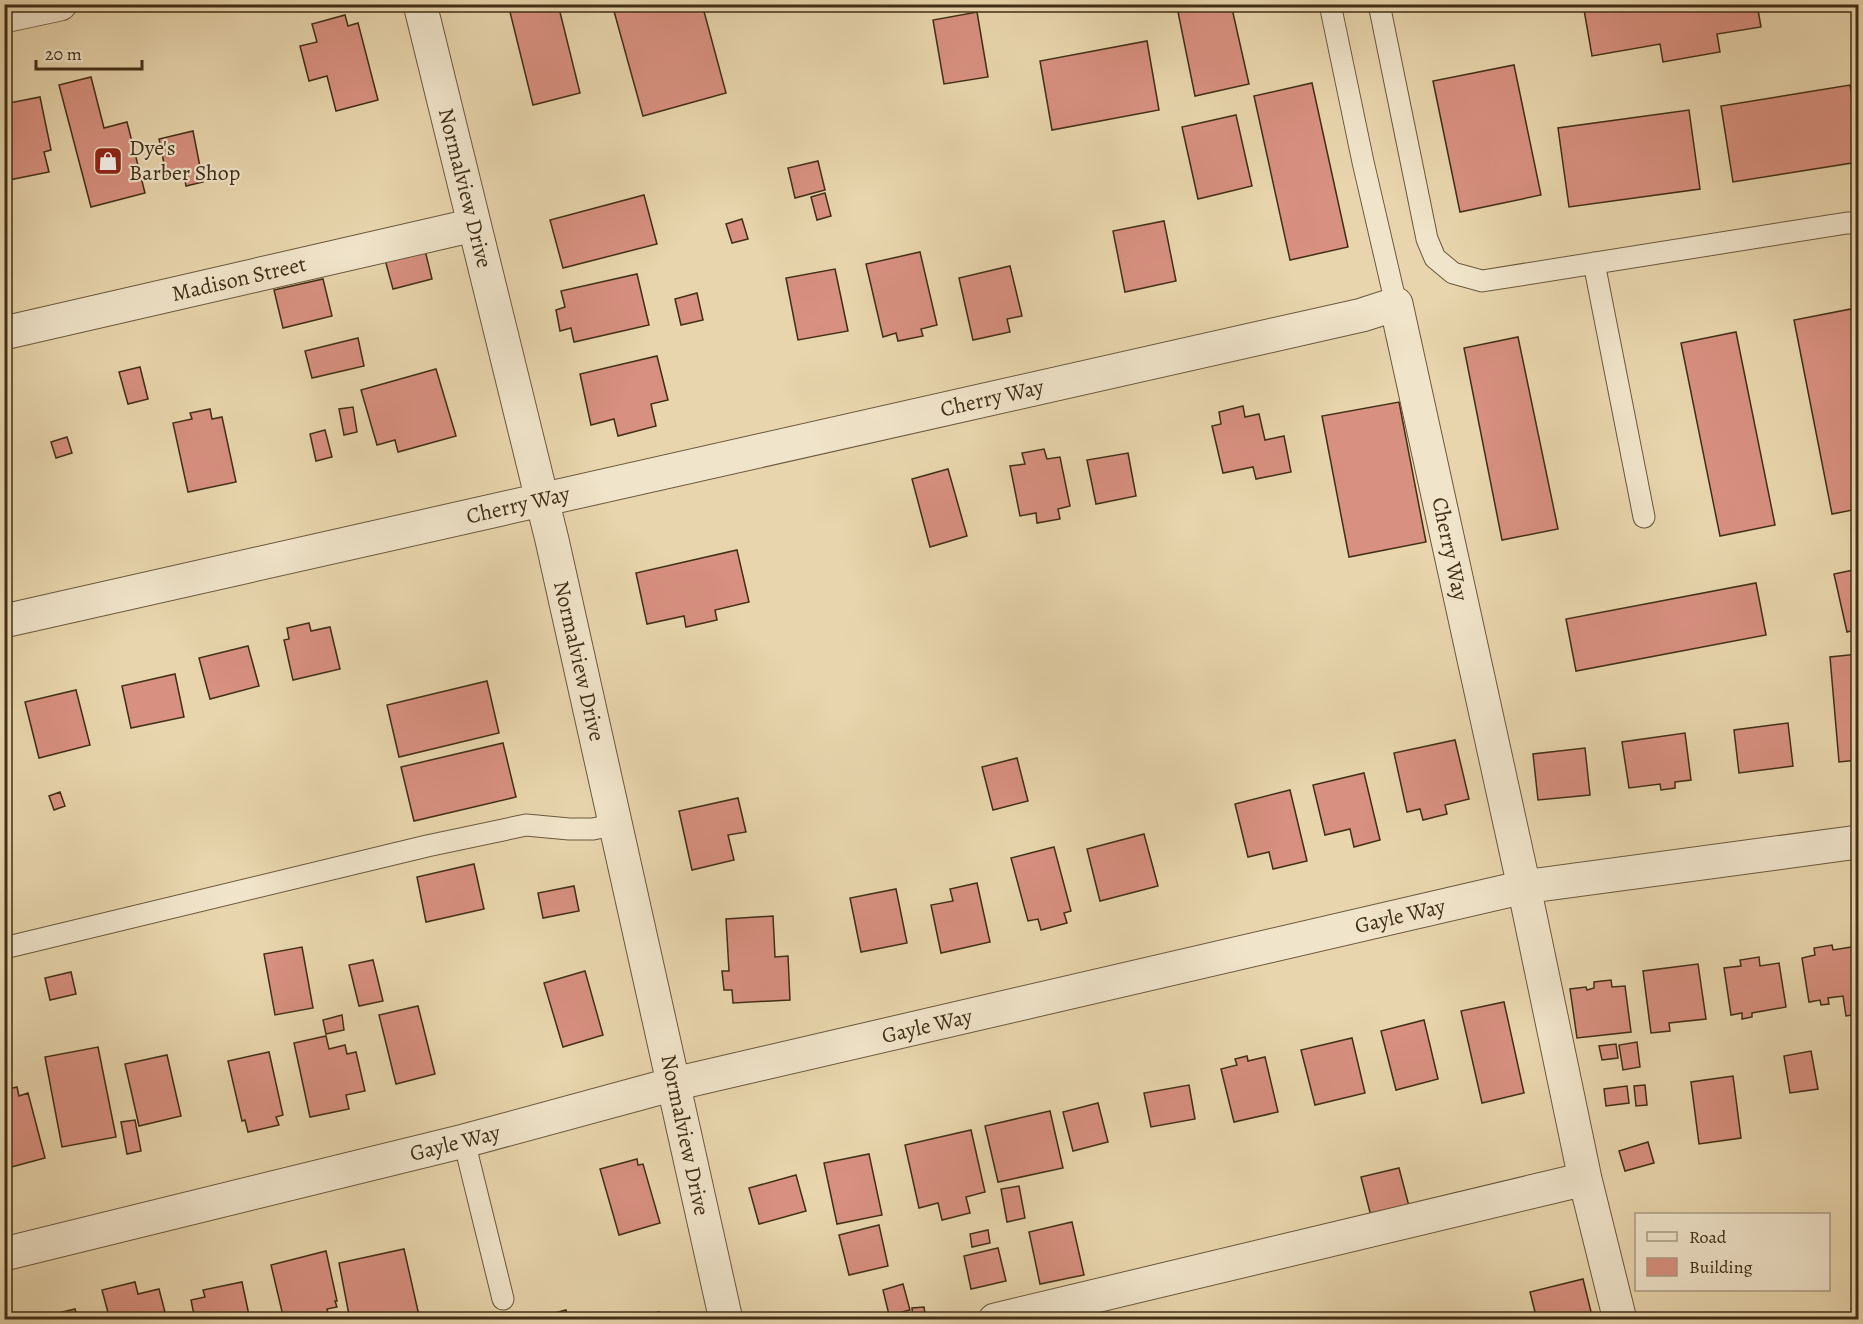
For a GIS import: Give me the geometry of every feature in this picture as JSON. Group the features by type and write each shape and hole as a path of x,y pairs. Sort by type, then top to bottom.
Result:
{"street":[{"path":"4,16 60,4"},
{"name":"Normalview Drive","path":"420,4 552,540 726,1320"},
{"name":"Madison Street","path":"4,333 474,225"},
{"name":"Cherry Way","path":"4,621 1350,318 1396,304 1524,887 1585,1179 1620,1320"},
{"name":"Gayle Way","path":"4,1254 464,1142 674,1084 1524,887 1858,842"},
{"path":"995,1320 1585,1179"}],"lane":[{"path":"1330,4 1396,304"},
{"path":"1379,4 1427,239 1435,258 1453,273 1482,281 1858,223"},
{"path":"1594,263 1644,517"},
{"path":"4,948 428,846 526,825 585,829 616,824"},
{"path":"464,1142 503,1299"}],"building":[{"path":"508,4 558,4 580,93 533,105"},
{"path":"612,4 702,4 726,93 643,116"},
{"path":"1215,4 1231,4 1249,84 1195,96 1178,12"},
{"path":"1583,4 1757,4 1761,27 1717,34 1720,52 1663,62 1660,44 1592,56"},
{"path":"977,12 988,77 944,84 933,20"},
{"path":"345,15 348,26 358,23 378,100 336,111 327,76 309,81 300,46 317,42 312,24"},
{"path":"1147,41 1159,110 1052,130 1040,61"},
{"path":"1514,65 1541,195 1460,212 1433,81"},
{"name":"Dye's Barber Shop","path":"91,77 104,128 127,122 145,193 91,207 59,85"},
{"path":"1312,83 1348,247 1290,260 1254,96"},
{"path":"1850,85 1858,137 1858,162 1733,182 1721,106"},
{"path":"40,97 51,150 44,152 49,172 4,181 4,104"},
{"path":"1689,110 1700,189 1569,207 1558,128"},
{"path":"1236,115 1252,186 1198,199 1182,127"},
{"path":"193,131 203,182 186,186 184,175 167,178 159,139"},
{"path":"818,161 825,190 795,198 788,168"},
{"path":"825,193 831,216 817,220 811,197"},
{"path":"644,195 657,244 563,268 550,220"},
{"path":"742,219 748,239 732,243 726,224"},
{"path":"1164,221 1176,281 1125,292 1113,231"},
{"path":"424,246 432,279 393,289 384,256"},
{"path":"920,252 937,325 921,329 923,336 898,341 896,333 883,337 866,264"},
{"path":"1010,266 1022,316 1007,319 1010,332 973,340 959,278"},
{"path":"835,269 848,331 798,340 786,278"},
{"path":"637,274 649,325 574,342 571,328 560,331 556,310 565,307 561,291"},
{"path":"323,279 332,316 283,328 274,290"},
{"path":"697,293 703,320 681,325 675,299"},
{"path":"1851,309 1858,347 1858,509 1832,514 1794,320"},
{"path":"1736,332 1775,525 1720,536 1681,343"},
{"path":"1518,337 1558,529 1502,540 1464,348"},
{"path":"358,338 364,366 312,378 305,351"},
{"path":"657,356 668,400 651,404 656,426 618,436 614,419 591,425 580,374"},
{"path":"140,367 148,399 128,404 119,372"},
{"path":"436,369 456,436 398,452 395,440 377,445 361,390"},
{"path":"1399,402 1426,542 1349,557 1322,416"},
{"path":"1243,406 1245,417 1259,414 1265,440 1284,436 1291,472 1256,479 1253,467 1223,473 1212,426 1221,424 1219,412"},
{"path":"353,407 357,432 344,435 339,409"},
{"path":"210,409 212,419 222,417 236,482 188,492 173,423 192,419 190,413"},
{"path":"325,430 332,457 316,461 310,434"},
{"path":"67,437 72,453 56,458 51,442"},
{"path":"1044,449 1047,459 1060,457 1070,506 1058,509 1060,519 1037,523 1036,513 1020,516 1010,466 1025,464 1022,453"},
{"path":"1128,453 1136,496 1096,504 1087,460"},
{"path":"948,469 967,536 930,547 912,479"},
{"path":"737,550 749,602 715,610 717,620 686,627 684,616 647,624 636,573"},
{"path":"1858,569 1858,629 1847,632 1834,574"},
{"path":"1756,583 1766,635 1576,671 1566,619"},
{"path":"309,623 311,631 330,627 340,669 293,680 284,640 289,639 287,628"},
{"path":"248,646 259,686 210,699 199,658"},
{"path":"1858,654 1858,760 1839,762 1830,657"},
{"path":"175,674 184,717 131,728 122,686"},
{"path":"487,681 499,733 399,757 387,705"},
{"path":"76,690 90,745 39,758 25,702"},
{"path":"1788,723 1793,766 1739,773 1734,730"},
{"path":"1685,733 1691,780 1675,782 1675,788 1661,790 1660,784 1629,788 1622,742"},
{"path":"1455,740 1469,799 1445,805 1447,814 1423,820 1420,809 1407,812 1394,753"},
{"path":"503,743 516,797 414,821 401,767"},
{"path":"1585,748 1590,795 1538,800 1533,754"},
{"path":"1017,758 1028,801 993,810 982,767"},
{"path":"1364,773 1380,840 1354,847 1350,829 1325,835 1313,785"},
{"path":"1290,790 1307,861 1273,869 1269,852 1248,857 1235,804"},
{"path":"60,792 65,806 54,810 49,796"},
{"path":"738,798 746,832 728,835 734,860 692,870 679,811"},
{"path":"1144,834 1158,886 1100,901 1087,849"},
{"path":"1054,847 1071,911 1064,913 1067,923 1041,930 1038,919 1028,921 1011,858"},
{"path":"474,864 484,909 426,922 417,877"},
{"path":"977,883 990,942 941,953 931,905 953,901 950,889"},
{"path":"574,886 579,911 543,918 538,893"},
{"path":"896,889 907,943 861,952 850,898"},
{"path":"773,916 775,957 788,956 790,1000 733,1003 732,990 724,990 722,971 729,971 726,919"},
{"path":"1832,945 1833,950 1858,946 1858,1014 1846,1016 1843,996 1828,998 1829,1004 1821,1005 1820,1000 1809,1002 1802,958 1815,955 1814,948"},
{"path":"302,947 313,1008 275,1015 264,954"},
{"path":"1759,957 1760,966 1779,963 1786,1007 1752,1013 1752,1017 1742,1019 1742,1013 1731,1015 1724,968 1741,966 1740,960"},
{"path":"373,960 383,1001 359,1006 349,965"},
{"path":"1698,964 1706,1019 1669,1023 1670,1031 1651,1033 1643,971"},
{"path":"585,971 603,1035 563,1047 544,983"},
{"path":"71,972 76,994 50,1000 45,978"},
{"path":"1611,980 1612,987 1625,986 1631,1032 1577,1038 1570,989 1586,987 1587,990 1594,988 1594,982"},
{"path":"1504,1002 1524,1093 1482,1103 1461,1011"},
{"path":"418,1006 435,1074 396,1084 379,1015"},
{"path":"342,1015 344,1030 326,1034 323,1020"},
{"path":"1424,1020 1438,1079 1396,1090 1381,1031"},
{"path":"326,1036 329,1049 345,1045 347,1054 356,1052 365,1091 346,1095 349,1109 310,1117 294,1043"},
{"path":"1352,1038 1365,1093 1315,1105 1301,1050"},
{"path":"1637,1042 1640,1067 1623,1070 1619,1045"},
{"path":"1616,1044 1618,1058 1602,1060 1599,1046"},
{"path":"98,1047 116,1137 62,1147 45,1057"},
{"path":"1811,1051 1818,1089 1790,1093 1784,1056"},
{"path":"269,1052 283,1115 276,1117 279,1125 248,1132 245,1120 242,1121 228,1061"},
{"path":"167,1055 181,1116 139,1126 125,1064"},
{"path":"1247,1056 1248,1061 1265,1057 1278,1112 1234,1122 1221,1069 1237,1065 1235,1059"},
{"path":"1733,1076 1741,1138 1699,1144 1691,1082"},
{"path":"1189,1085 1195,1119 1151,1127 1144,1093"},
{"path":"1645,1085 1647,1105 1636,1106 1634,1086"},
{"path":"1627,1086 1629,1103 1606,1106 1604,1089"},
{"path":"17,1087 19,1096 28,1093 45,1158 4,1169 4,1090"},
{"path":"1098,1103 1108,1142 1073,1151 1063,1112"},
{"path":"1050,1111 1063,1168 998,1182 985,1126"},
{"path":"135,1120 141,1151 127,1154 121,1122"},
{"path":"971,1130 985,1192 966,1197 970,1213 942,1220 938,1203 919,1208 905,1145"},
{"path":"1648,1142 1654,1163 1625,1171 1619,1151"},
{"path":"869,1154 882,1215 837,1224 824,1163"},
{"path":"637,1159 638,1165 643,1164 660,1223 619,1235 600,1169"},
{"path":"1399,1168 1410,1210 1372,1220 1361,1177"},
{"path":"796,1175 806,1211 759,1224 749,1188"},
{"path":"1019,1186 1025,1218 1007,1222 1001,1189"},
{"path":"1072,1222 1084,1275 1040,1284 1029,1232"},
{"path":"879,1225 888,1266 849,1275 839,1235"},
{"path":"988,1230 990,1243 972,1247 970,1234"},
{"path":"998,1248 1006,1281 971,1289 964,1256"},
{"path":"404,1249 420,1320 388,1320 387,1316 374,1320 350,1320 339,1263"},
{"path":"326,1251 337,1301 335,1301 337,1307 327,1309 330,1320 284,1320 271,1265"},
{"path":"1583,1279 1593,1320 1537,1320 1530,1292"},
{"path":"135,1282 138,1294 159,1289 167,1320 110,1320 102,1290"},
{"path":"242,1282 250,1320 195,1320 191,1300 205,1297 203,1290"},
{"path":"903,1284 910,1310 889,1315 883,1290"},
{"path":"924,1307 926,1320 913,1320 912,1308"},
{"path":"75,1309 78,1320 30,1320"},
{"path":"566,1310 568,1320 528,1320"},
{"path":"659,1312 661,1320 630,1320"}],"place":[{"name":"Dye's Barber Shop","path":"108,161"}]}
